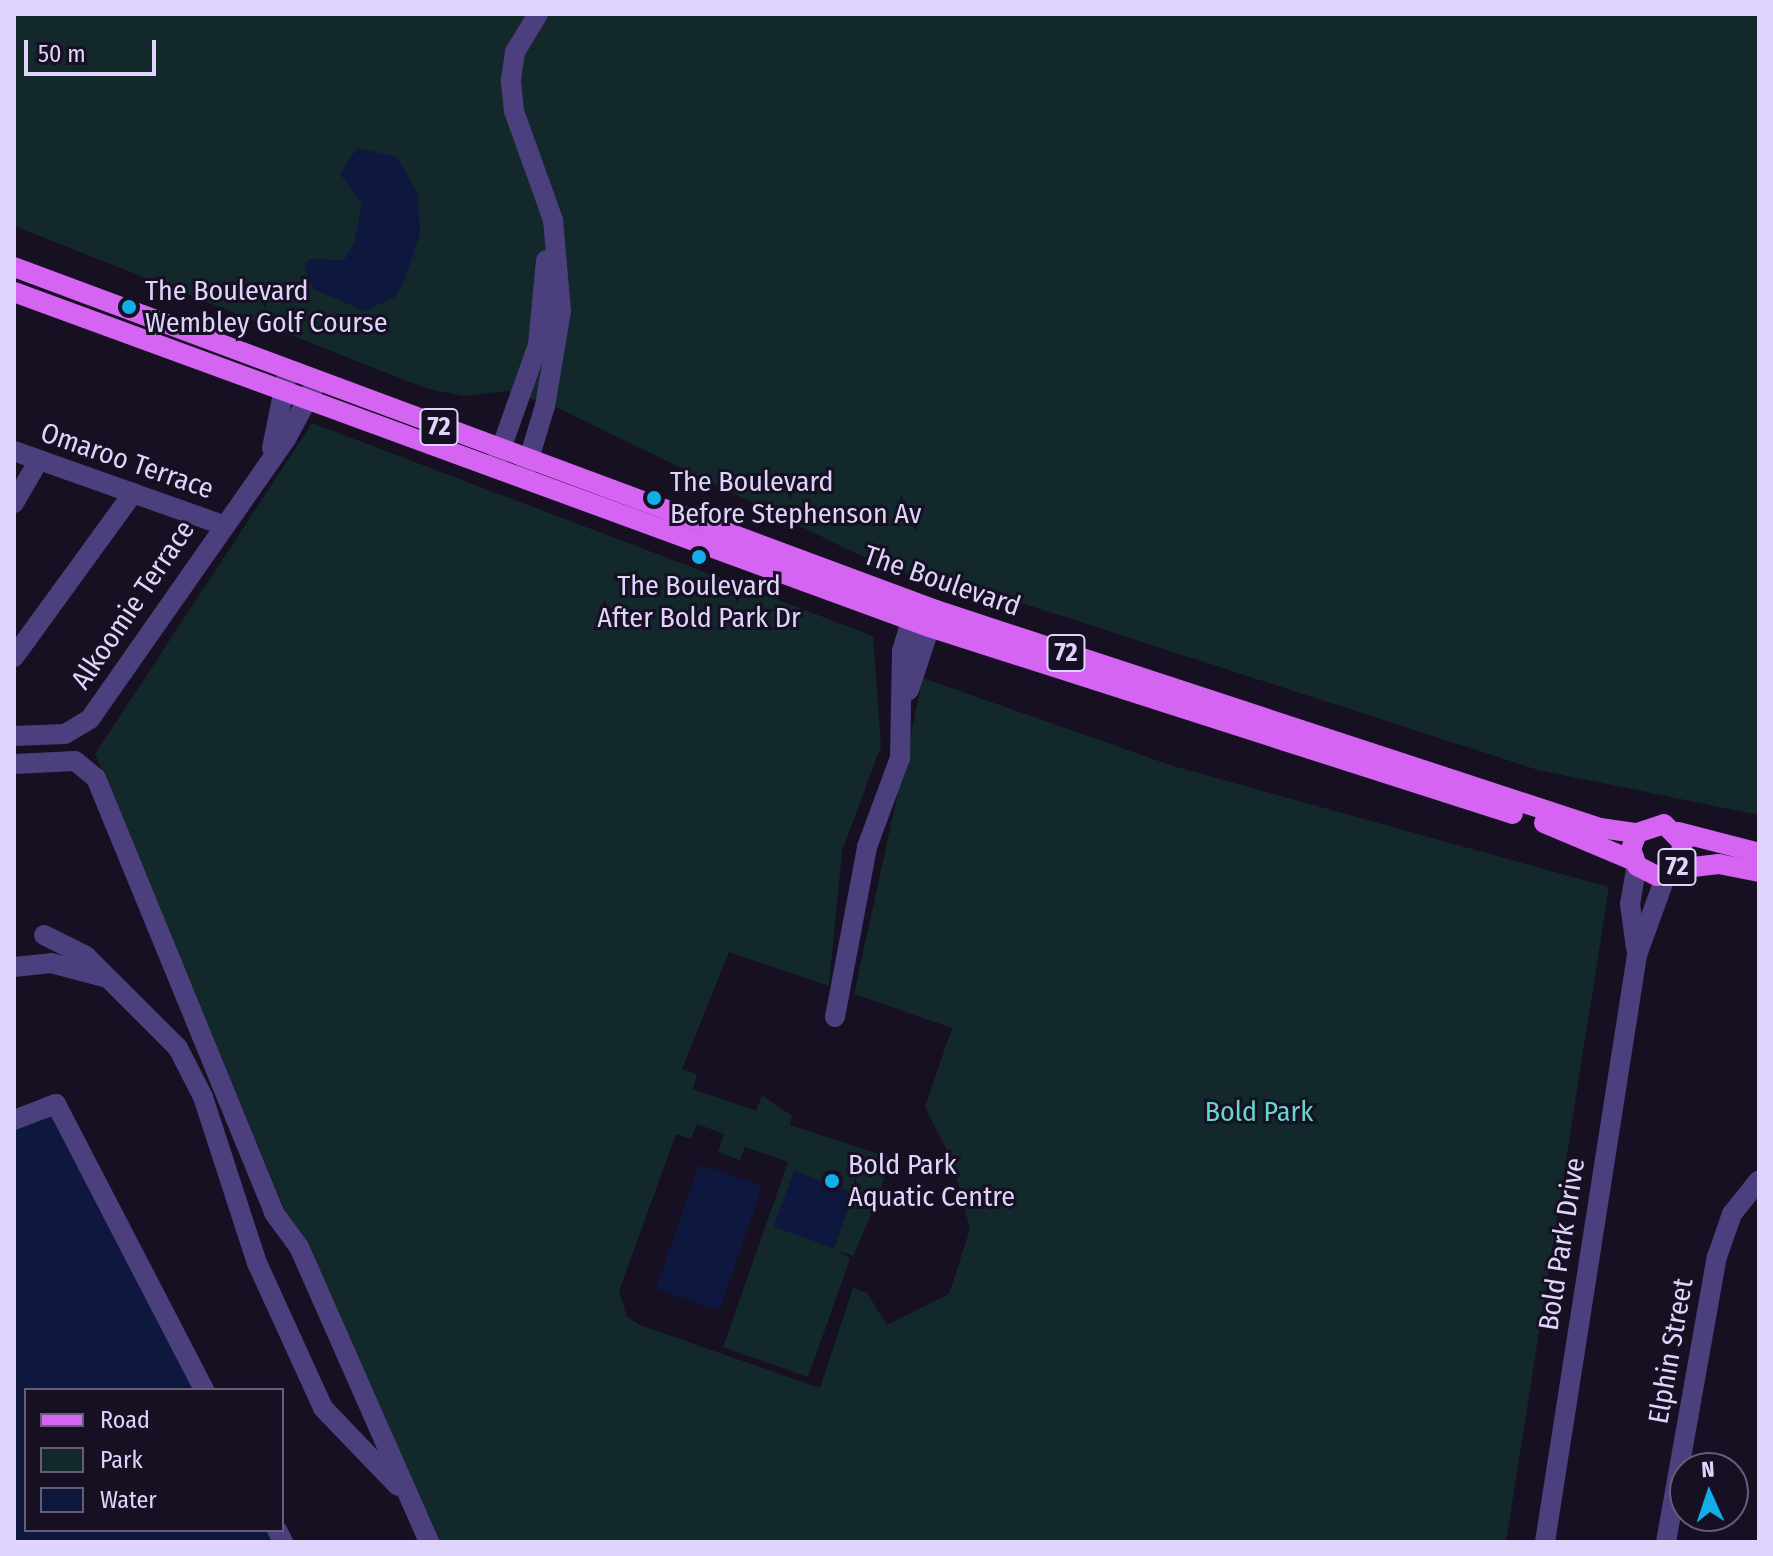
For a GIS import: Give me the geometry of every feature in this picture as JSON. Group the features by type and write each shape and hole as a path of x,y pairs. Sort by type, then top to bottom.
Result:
{"main road":[{"name":"The Boulevard","path":"14,267 285,379 498,460 923,615 1559,828 1635,864 1671,872 1719,864 1759,872"},
{"name":"The Boulevard","path":"14,292 285,379"},
{"name":"The Boulevard","path":"923,615 1600,828 1637,833 1654,823 1759,853"},
{"name":"72","path":"1671,872 1683,850 1678,832"},
{"name":"72","path":"1635,864 1637,833"}],"street":[{"path":"498,460 524,399 548,282 545,231 507,102 510,55 529,14"},
{"path":"526,470 561,311 553,220 513,96 515,52 538,14"},
{"name":"Alkoomie Terrace","path":"270,456 285,379"},
{"name":"Alkoomie Terrace","path":"14,736 65,734 90,719 313,390"},
{"name":"Omaroo Terrace","path":"14,451 220,524"},
{"path":"14,503 39,460"},
{"path":"14,657 133,493"},
{"path":"835,1017 867,847 900,758 906,702 923,615"},
{"path":"14,764 75,761 96,778 274,1213 299,1247 429,1542"},
{"name":"Bold Park Drive","path":"1635,864 1630,904 1637,955"},
{"name":"Bold Park Drive","path":"1545,1542 1637,955 1671,872"},
{"path":"44,935 86,956 178,1048 203,1097 257,1263 323,1408 409,1498"},
{"path":"14,967 51,963 108,978"},
{"path":"14,1120 56,1104 203,1388"},
{"name":"Elphin Street","path":"1666,1542 1717,1257 1732,1214 1759,1180"}],"green space":[{"path":"14,14 1759,14 1759,815 1538,770 1025,604 888,569 556,407 508,391 463,396 425,388 14,226"},
{"name":"Bold Park","path":"312,423 873,636 881,746 842,851 829,986 729,952 682,1069 697,1074 693,1089 756,1111 762,1095 792,1116 790,1125 891,1158 877,1201 853,1256 837,1250 850,1259 808,1377 723,1347 788,1162 745,1147 740,1160 718,1152 724,1134 697,1124 691,1139 676,1134 619,1291 627,1317 640,1325 820,1388 853,1288 867,1293 887,1325 949,1294 970,1229 952,1160 925,1107 952,1028 854,994 923,678 1173,766 1609,887 1506,1542 423,1542 95,754"}],"water":[{"path":"357,148 397,157 418,194 420,234 404,282 395,297 365,311 313,289 304,266 309,259 344,260 354,244 362,203 340,174"},
{"path":"51,1110 193,1388 24,1388 24,1532 267,1532 272,1542 14,1542 14,1129"},
{"path":"699,1164 762,1186 719,1311 656,1289"},
{"path":"794,1171 854,1193 834,1248 774,1226"}],"place":[{"name":"The Boulevard Wembley Golf Course","path":"129,307"},
{"name":"The Boulevard Before Stephenson Av","path":"654,498"},
{"name":"The Boulevard After Bold Park Dr","path":"699,557"},
{"name":"Bold Park Aquatic Centre","path":"832,1181"}]}
